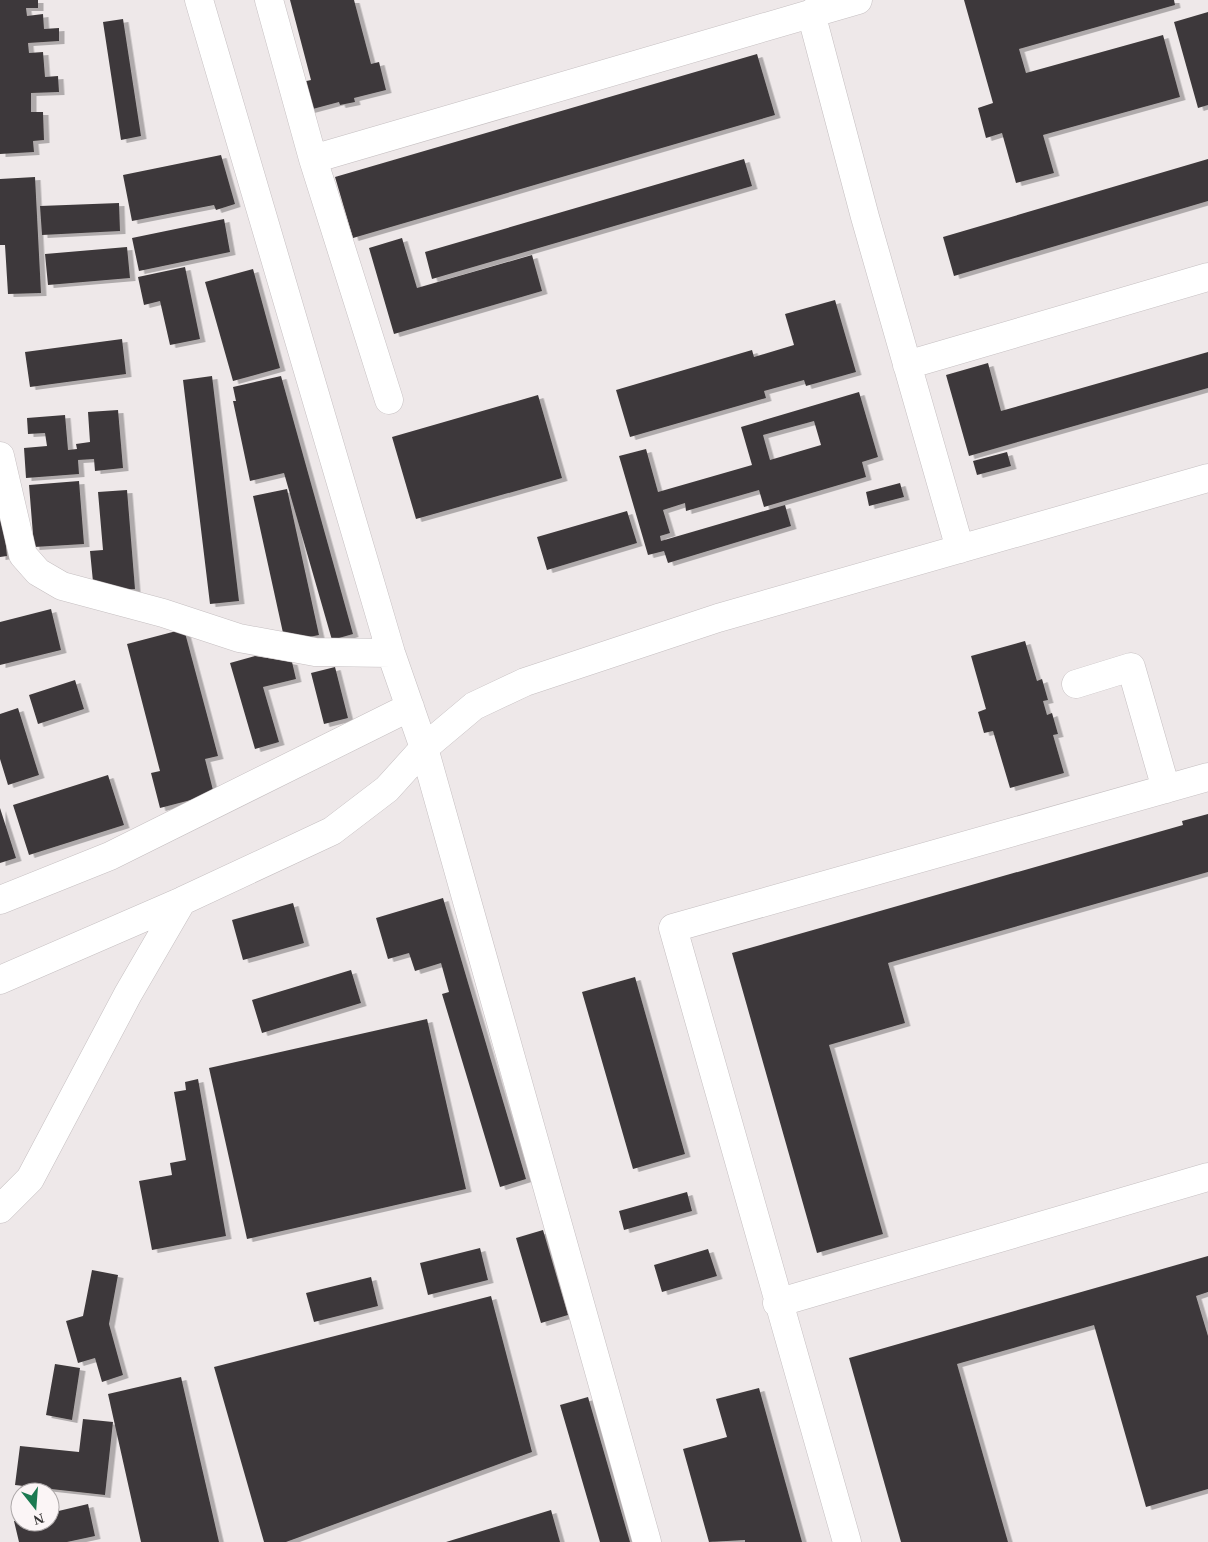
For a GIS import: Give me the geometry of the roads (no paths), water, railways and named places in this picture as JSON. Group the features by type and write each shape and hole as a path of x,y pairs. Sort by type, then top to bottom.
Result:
{"street":[{"path":"199,0 391,653 424,748 647,1542"},
{"path":"269,0 313,159 389,400"},
{"path":"313,159 858,0"},
{"path":"811,13 907,365 960,549"},
{"path":"907,365 1208,277"},
{"path":"0,456 23,555 38,572 62,586 163,614 239,638 315,652 391,653"},
{"path":"0,980 182,900 332,831 387,789 424,748 474,706 525,682 718,618 1208,478"},
{"path":"1076,684 1131,667 1166,789"},
{"path":"0,900 110,856 410,707"},
{"path":"847,1542 777,1303 767,1254 673,928 1208,777"},
{"path":"0,1209 30,1178 128,994 182,900"},
{"path":"777,1303 1208,1177"}]}
